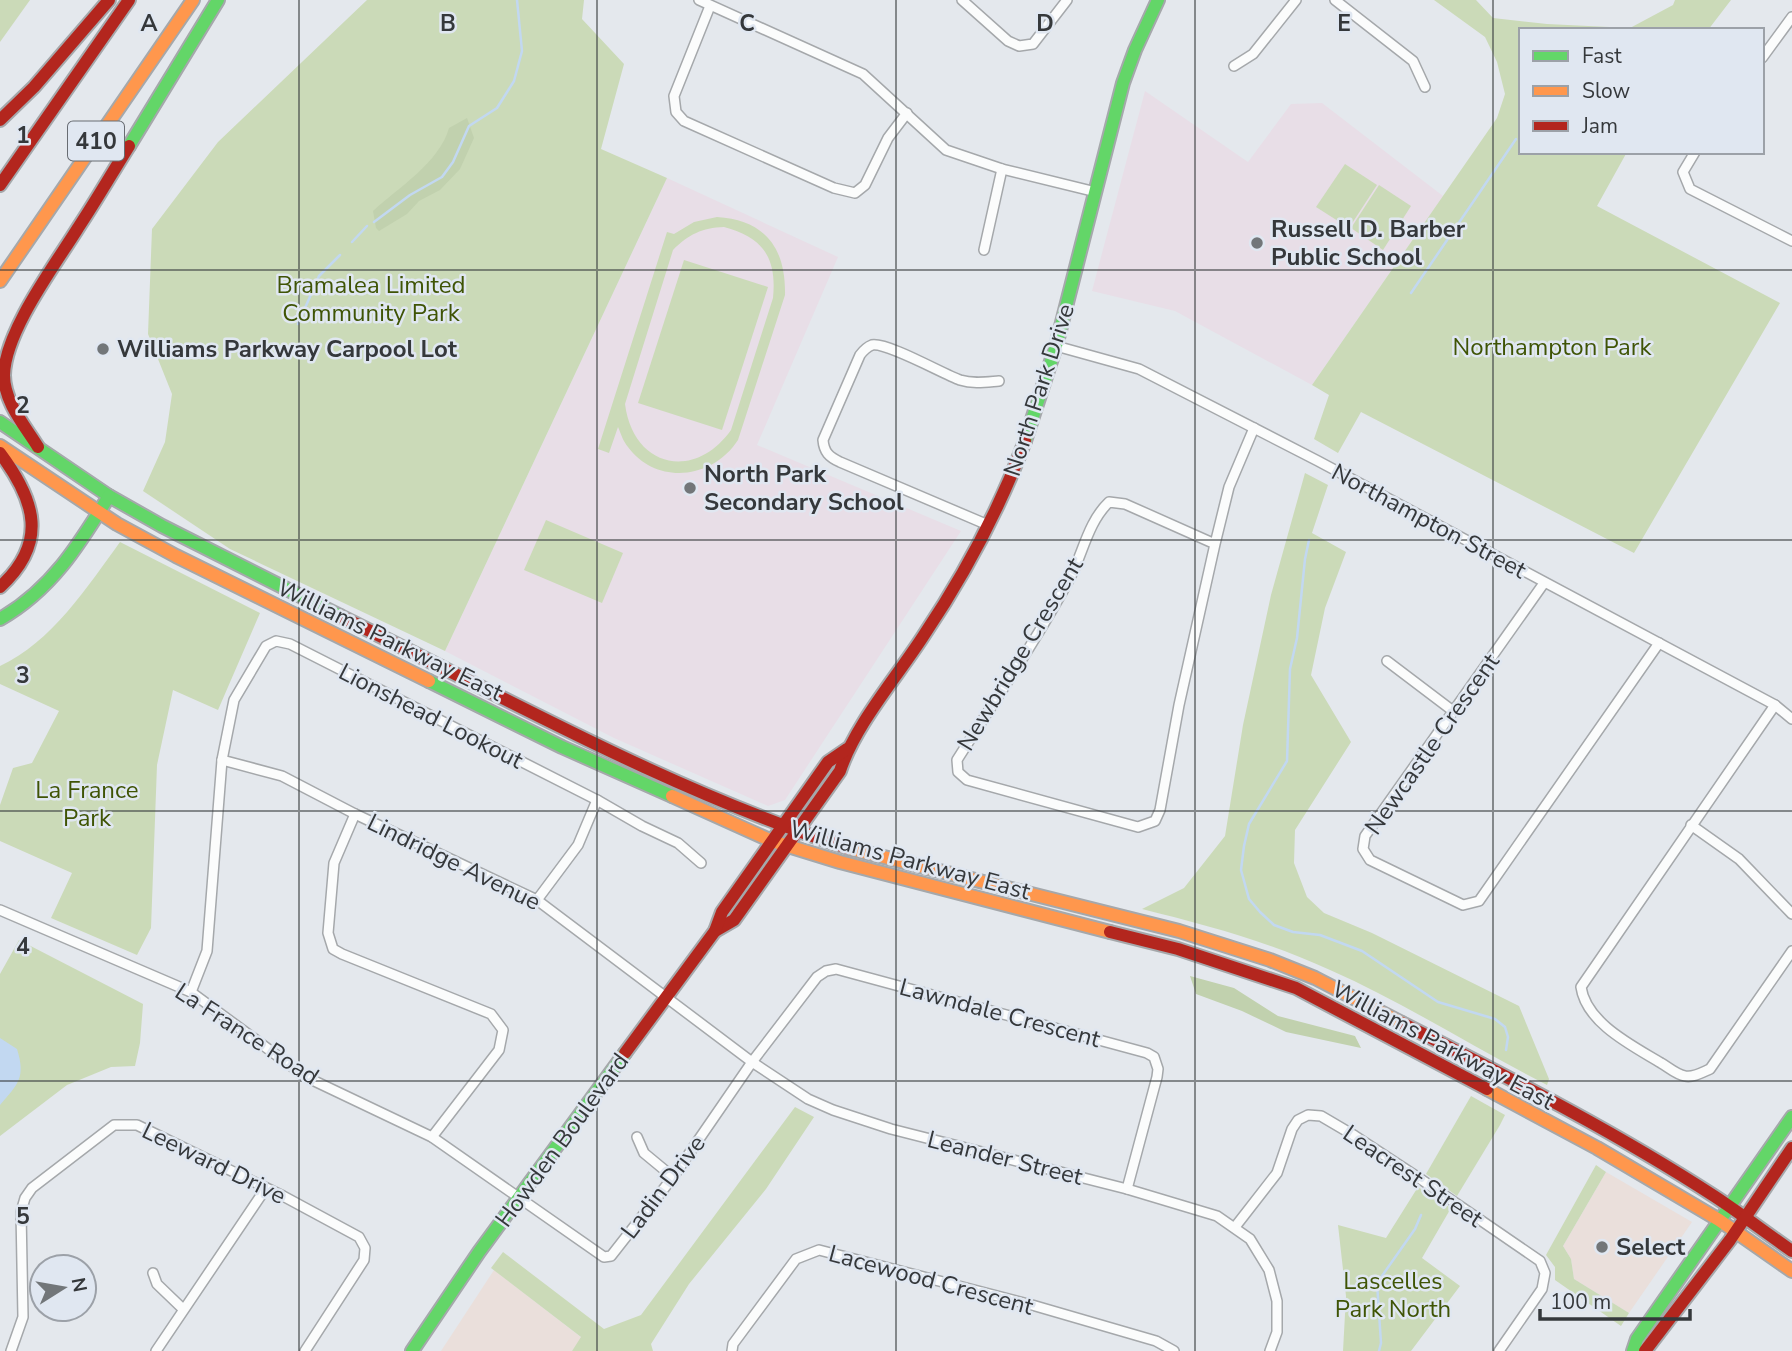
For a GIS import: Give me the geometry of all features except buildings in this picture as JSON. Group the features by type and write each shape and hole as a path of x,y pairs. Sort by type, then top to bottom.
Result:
{"main road":[{"path":"0,120 34,87 109,0"},
{"name":"410","path":"0,185 129,0"},
{"name":"410","path":"0,281 193,0"},
{"path":"38,447 5,388 5,360 14,336 218,0"},
{"name":"North Park Drive","path":"797,832 840,771 847,749 967,566 1007,487 1044,388 1123,83 1158,0"},
{"name":"Williams Parkway East","path":"0,422 109,496 162,526 629,760 797,832 852,849 1179,931 1270,960 1315,978 1511,1079 1629,1144 1729,1206 1792,1251"},
{"name":"Williams Parkway East","path":"0,446 99,512 176,556 562,747 772,841 840,862 1178,949 1296,988 1585,1142 1719,1220 1792,1271"},
{"path":"0,453 23,486 32,521 30,545 26,555 18,569 0,587"},
{"path":"0,619 22,608 40,594 109,496"},
{"name":"North Park Drive","path":"783,826 828,762 847,749"},
{"name":"Howden Boulevard","path":"412,1351 468,1268 716,931 722,912 783,826"},
{"name":"Howden Boulevard","path":"716,931 734,920 797,832"},
{"path":"1633,1351 1637,1339 1792,1117"},
{"path":"1645,1351 1744,1219 1792,1148"}],"street":[{"path":"699,0 863,74 946,150 1002,169 1096,192"},
{"path":"962,0 1007,41 1019,46 1033,44 1067,0"},
{"path":"1234,66 1253,54 1296,0"},
{"path":"1335,0 1413,61 1425,88"},
{"path":"710,6 674,96 676,112 684,121 834,188 855,194 865,185 888,138 907,113"},
{"path":"1764,55 1792,17"},
{"path":"1694,154 1683,172 1690,189 1791,238"},
{"path":"984,250 1002,169"},
{"path":"988,526 840,463 829,457 823,440 860,355 872,345 880,345 962,380 976,383 999,381"},
{"name":"Northampton Street","path":"1056,346 1139,369 1775,705 1792,719"},
{"name":"Newbridge Crescent","path":"1215,544 1125,504 1109,502 1098,512 1070,576 1033,640 957,760 958,772 967,780 1138,827 1154,821 1160,810 1179,705 1229,487 1254,428"},
{"name":"Newcastle Crescent","path":"1544,583 1365,836 1363,849 1370,860 1463,905 1472,904 1483,896 1659,643"},
{"name":"Lionshead Lookout","path":"222,760 234,700 266,646 276,641 290,644 678,843 701,863"},
{"path":"1387,661 1453,711"},
{"path":"1775,705 1581,987 1583,998 1615,1035 1684,1076 1698,1075 1710,1069 1792,951"},
{"path":"191,992 207,951 222,760"},
{"name":"Lindridge Avenue","path":"222,760 282,776 355,814 537,900 668,997"},
{"path":"537,900 578,845 597,800"},
{"path":"355,814 334,863 328,933 333,949 491,1014 503,1030 499,1050 432,1137"},
{"path":"1692,825 1739,859 1792,914"},
{"name":"La France Road","path":"0,910 191,992 306,1077 432,1137 520,1198"},
{"name":"Lawndale Crescent","path":"752,1062 817,977 836,969 1147,1053 1154,1057 1158,1069 1157,1077 1127,1189"},
{"name":"Leander Street","path":"668,997 752,1062 808,1099 833,1110 891,1129 1203,1210 1235,1227 1250,1239 1269,1269 1277,1301 1276,1332 1270,1351"},
{"name":"Ladin Drive","path":"520,1198 604,1257 611,1256 673,1177 752,1062"},
{"name":"Leacrest Street","path":"1235,1227 1277,1173 1292,1129 1298,1120 1308,1115 1321,1116 1367,1143 1540,1261 1545,1273 1542,1289 1499,1351"},
{"name":"Leeward Drive","path":"11,1351 23,1317 21,1212 25,1199 32,1188 114,1125 137,1125 359,1237 365,1248 364,1260 305,1351"},
{"path":"637,1137 644,1153 673,1177"},
{"path":"156,1351 266,1188"},
{"name":"Lacewood Crescent","path":"732,1351 733,1344 796,1259 819,1250 1032,1305 1156,1341 1174,1351"},
{"path":"153,1273 157,1284 183,1309"}],"shaded area":[{"name":"Russell D. Barber Public School","path":"1145,91 1248,162 1291,104 1322,103 1443,196 1312,385 1175,311 1092,291"},
{"name":"North Park Secondary School","path":"667,178 838,257 757,445 961,531 785,800 768,806 614,738 445,651"},
{"path":"1606,1172 1692,1222 1629,1313 1574,1279 1571,1259 1563,1246"},
{"path":"494,1270 582,1338 572,1351 441,1351"}],"green space":[{"path":"0,0 30,0 0,42"},
{"name":"Bramalea Limited Community Park","path":"367,0 584,0 582,19 624,64 601,149 667,178 445,651 230,549 143,491 165,442 172,394 148,334 152,229 218,142"},
{"name":"Northampton Park","path":"1434,0 1476,0 1493,18 1630,28 1519,28 1519,154 1626,154 1597,206 1780,303 1634,553 1361,412 1338,453 1314,439 1329,395 1312,385 1497,118 1505,94 1497,62 1485,37"},
{"name":"Northampton Park","path":"1675,0 1731,0 1710,28 1630,28 1673,5"},
{"path":"467,118 474,138 460,169 440,190 419,201 407,214 379,231 373,211 427,163 444,141 449,128"},
{"path":"1345,164 1377,185 1349,228 1316,207"},
{"path":"1379,185 1411,206 1383,250 1351,228"},
{"path":"717,217 734,219 760,231 777,250 782,263 785,295 738,440 727,453 700,470 669,472 654,468 640,459 626,445 618,427 609,453 598,449 667,232 674,234 694,222","holes":["724,227 758,243 765,251 773,271 773,298 731,430 716,446 700,457 683,461 667,460 652,454 640,442 630,425 625,404 673,250 702,230"]},
{"path":"684,260 768,287 722,430 638,403"},
{"path":"1305,473 1328,485 1312,533 1346,552 1325,608 1311,675 1351,742 1295,830 1294,863 1307,897 1324,913 1372,933 1519,1006 1549,1079 1547,1085 1385,997 1307,960 1238,935 1142,909 1184,888 1225,836 1243,725 1271,595"},
{"path":"546,520 623,553 602,603 524,570"},
{"name":"La France Park","path":"120,542 260,613 218,710 173,690 157,765 151,928 137,955 51,918 72,873 0,841 0,805 13,768 32,763 59,711 0,684 0,666 36,643 52,628 81,595"},
{"path":"19,940 143,1004 140,1043 135,1066 111,1067 67,1085 0,1136 0,974"},
{"path":"1190,976 1234,988 1278,1016 1355,1036 1361,1048 1286,1032 1242,1011 1196,994"},
{"path":"1471,1096 1505,1115 1457,1196 1426,1174"},
{"path":"795,1107 814,1117 766,1189 689,1284 651,1344 653,1351 572,1351 581,1337 491,1268 503,1252 604,1329 641,1315"},
{"path":"1596,1165 1606,1172 1563,1246 1571,1259 1574,1279 1629,1313 1621,1326 1555,1280 1555,1267 1546,1255"},
{"name":"Lascelles Park North","path":"1418,1187 1451,1208 1422,1258 1460,1286 1411,1351 1343,1351 1346,1296 1338,1225 1386,1238"}],"water":[{"path":"0,1038 17,1049 21,1067 16,1086 0,1105"}],"waterway":[{"path":"374,222 410,195 442,177 453,162 469,126 497,108 514,81 522,51 517,0"},
{"path":"1411,293 1516,139"},
{"path":"352,242 367,226"},
{"path":"298,324 319,276 340,255"},
{"path":"1309,540 1297,638 1290,669 1287,761 1249,824 1241,870 1249,899 1274,925 1293,932 1320,935 1362,951 1438,1002 1495,1019 1505,1027 1508,1037 1506,1050"},
{"path":"1379,1351 1381,1343 1377,1283 1415,1229 1421,1215"}],"traffic: fast":[{"path":"129,146 218,0"},
{"path":"1025,441 1056,346 1123,83 1158,0"},
{"path":"0,422 109,496 162,526 340,616"},
{"path":"0,619 49,580 75,549 109,496"},
{"path":"429,681 562,747 672,796"},
{"path":"412,1351 479,1252 625,1053"},
{"path":"1633,1351 1637,1339 1792,1117"}],"traffic: slow":[{"path":"0,281 193,0"},
{"path":"0,446 117,524 429,681"},
{"path":"672,796 772,841 840,862 1110,932"},
{"path":"848,848 1179,931 1270,960 1315,978 1402,1023"},
{"path":"1487,1089 1597,1148 1719,1220 1792,1271"}],"traffic: jam":[{"path":"0,120 34,87 109,0"},
{"path":"0,185 129,0"},
{"path":"38,447 7,395 4,375 7,358 13,339 33,299 129,146"},
{"path":"715,931 734,920 840,771 866,719 924,635 967,565 1004,492 1025,441"},
{"path":"0,453 22,488 32,522 31,538 25,554 15,571 0,587"},
{"path":"340,616 653,771 782,825 848,848"},
{"path":"625,1053 715,931 722,912 828,762 847,749"},
{"path":"1110,932 1178,949 1296,988 1487,1089"},
{"path":"1402,1023 1638,1149 1714,1196 1792,1251"},
{"path":"1645,1351 1730,1240 1792,1148"}],"place":[{"name":"Russell D. Barber Public School","path":"1257,243"},
{"name":"Williams Parkway Carpool Lot","path":"103,349"},
{"name":"North Park Secondary School","path":"690,488"},
{"name":"Select","path":"1602,1247"}]}
